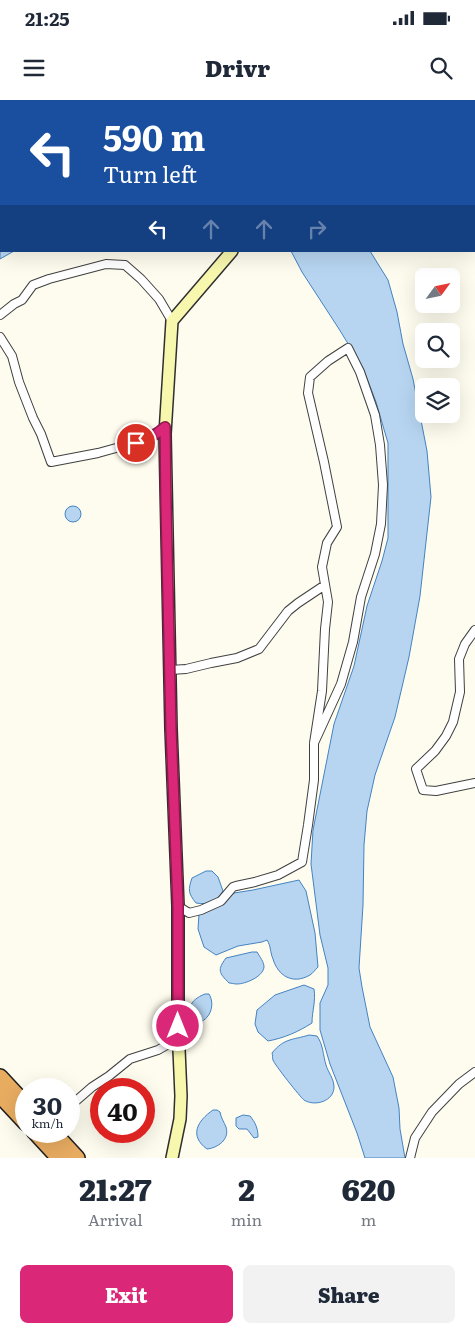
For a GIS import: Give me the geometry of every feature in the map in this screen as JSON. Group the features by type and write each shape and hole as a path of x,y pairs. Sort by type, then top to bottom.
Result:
{"highway":[{"path":"0,1077 15,1093"},
{"path":"0,1095 15,1111"},
{"path":"45,1143 59,1158"},
{"path":"63,1143 77,1158"}],"street":[{"path":"172,321 231,252"},
{"path":"0,315 22,300 33,285 106,264 125,265 159,299 172,321 165,427 170,670 178,906 181,1096 180,1119 172,1158"},
{"path":"0,337 12,356 19,382 52,462 98,453 146,440 165,427"},
{"path":"178,906 189,913 201,910 221,901 233,887 278,875 302,862 314,780 314,743 322,691 328,602 322,567 327,543 337,527 308,393 310,377 328,361 348,348 360,372 375,415 380,445 383,485 381,524 375,554 361,597 354,642 341,684 314,743"},
{"path":"170,670 186,670 237,658 259,649 288,611 325,585"},
{"path":"475,630 459,659 460,692 453,722 435,751 416,769 423,790 436,791 475,784"},
{"path":"80,1097 130,1059 158,1050 179,1038"},
{"path":"410,1158 415,1138 432,1112 459,1084 475,1072"}],"water":[{"path":"0,252 12,252 0,259"},
{"path":"292,252 371,252 388,280 415,389 415,423 422,423 427,451 431,497 420,596 409,657 395,717 375,775 367,811 359,968 370,1027 393,1077 405,1158 365,1158 330,1064 320,1030 320,1003 328,985 328,968 320,935 311,864 313,830 334,724 354,666 367,606 388,538 388,443 376,402 363,368 302,272"},
{"path":"73,506 79,508 81,514 79,520 73,522 67,520 65,514 67,508"},
{"path":"206,871 212,871 218,877 223,891 218,898 211,902 204,904 196,903 191,897 189,889 192,878"},
{"path":"299,880 306,891 315,933 318,967 310,975 304,978 292,979 282,974 275,965 267,940 238,946 216,955 204,947 198,929 199,914 216,907 234,893"},
{"path":"257,952 263,963 263,971 244,983 229,983 220,971 226,958"},
{"path":"304,985 314,989 315,998 312,1023 291,1034 268,1041 258,1032 255,1024 257,1010 275,995"},
{"path":"205,994 209,994 212,1006 207,1017 200,1022 192,1014 190,1006 195,1000"},
{"path":"309,1035 317,1036 319,1039 326,1065 334,1084 331,1096 318,1103 304,1100 274,1063 272,1053 276,1048 289,1040"},
{"path":"213,1110 220,1112 227,1132 222,1142 215,1147 207,1149 198,1139 197,1129 207,1114"},
{"path":"243,1115 250,1116 257,1128 258,1137 254,1138 247,1129 239,1129 236,1126 236,1118"}],"route":[{"path":"136,443 157,434 165,427 171,729 178,906 178,1026"}]}
